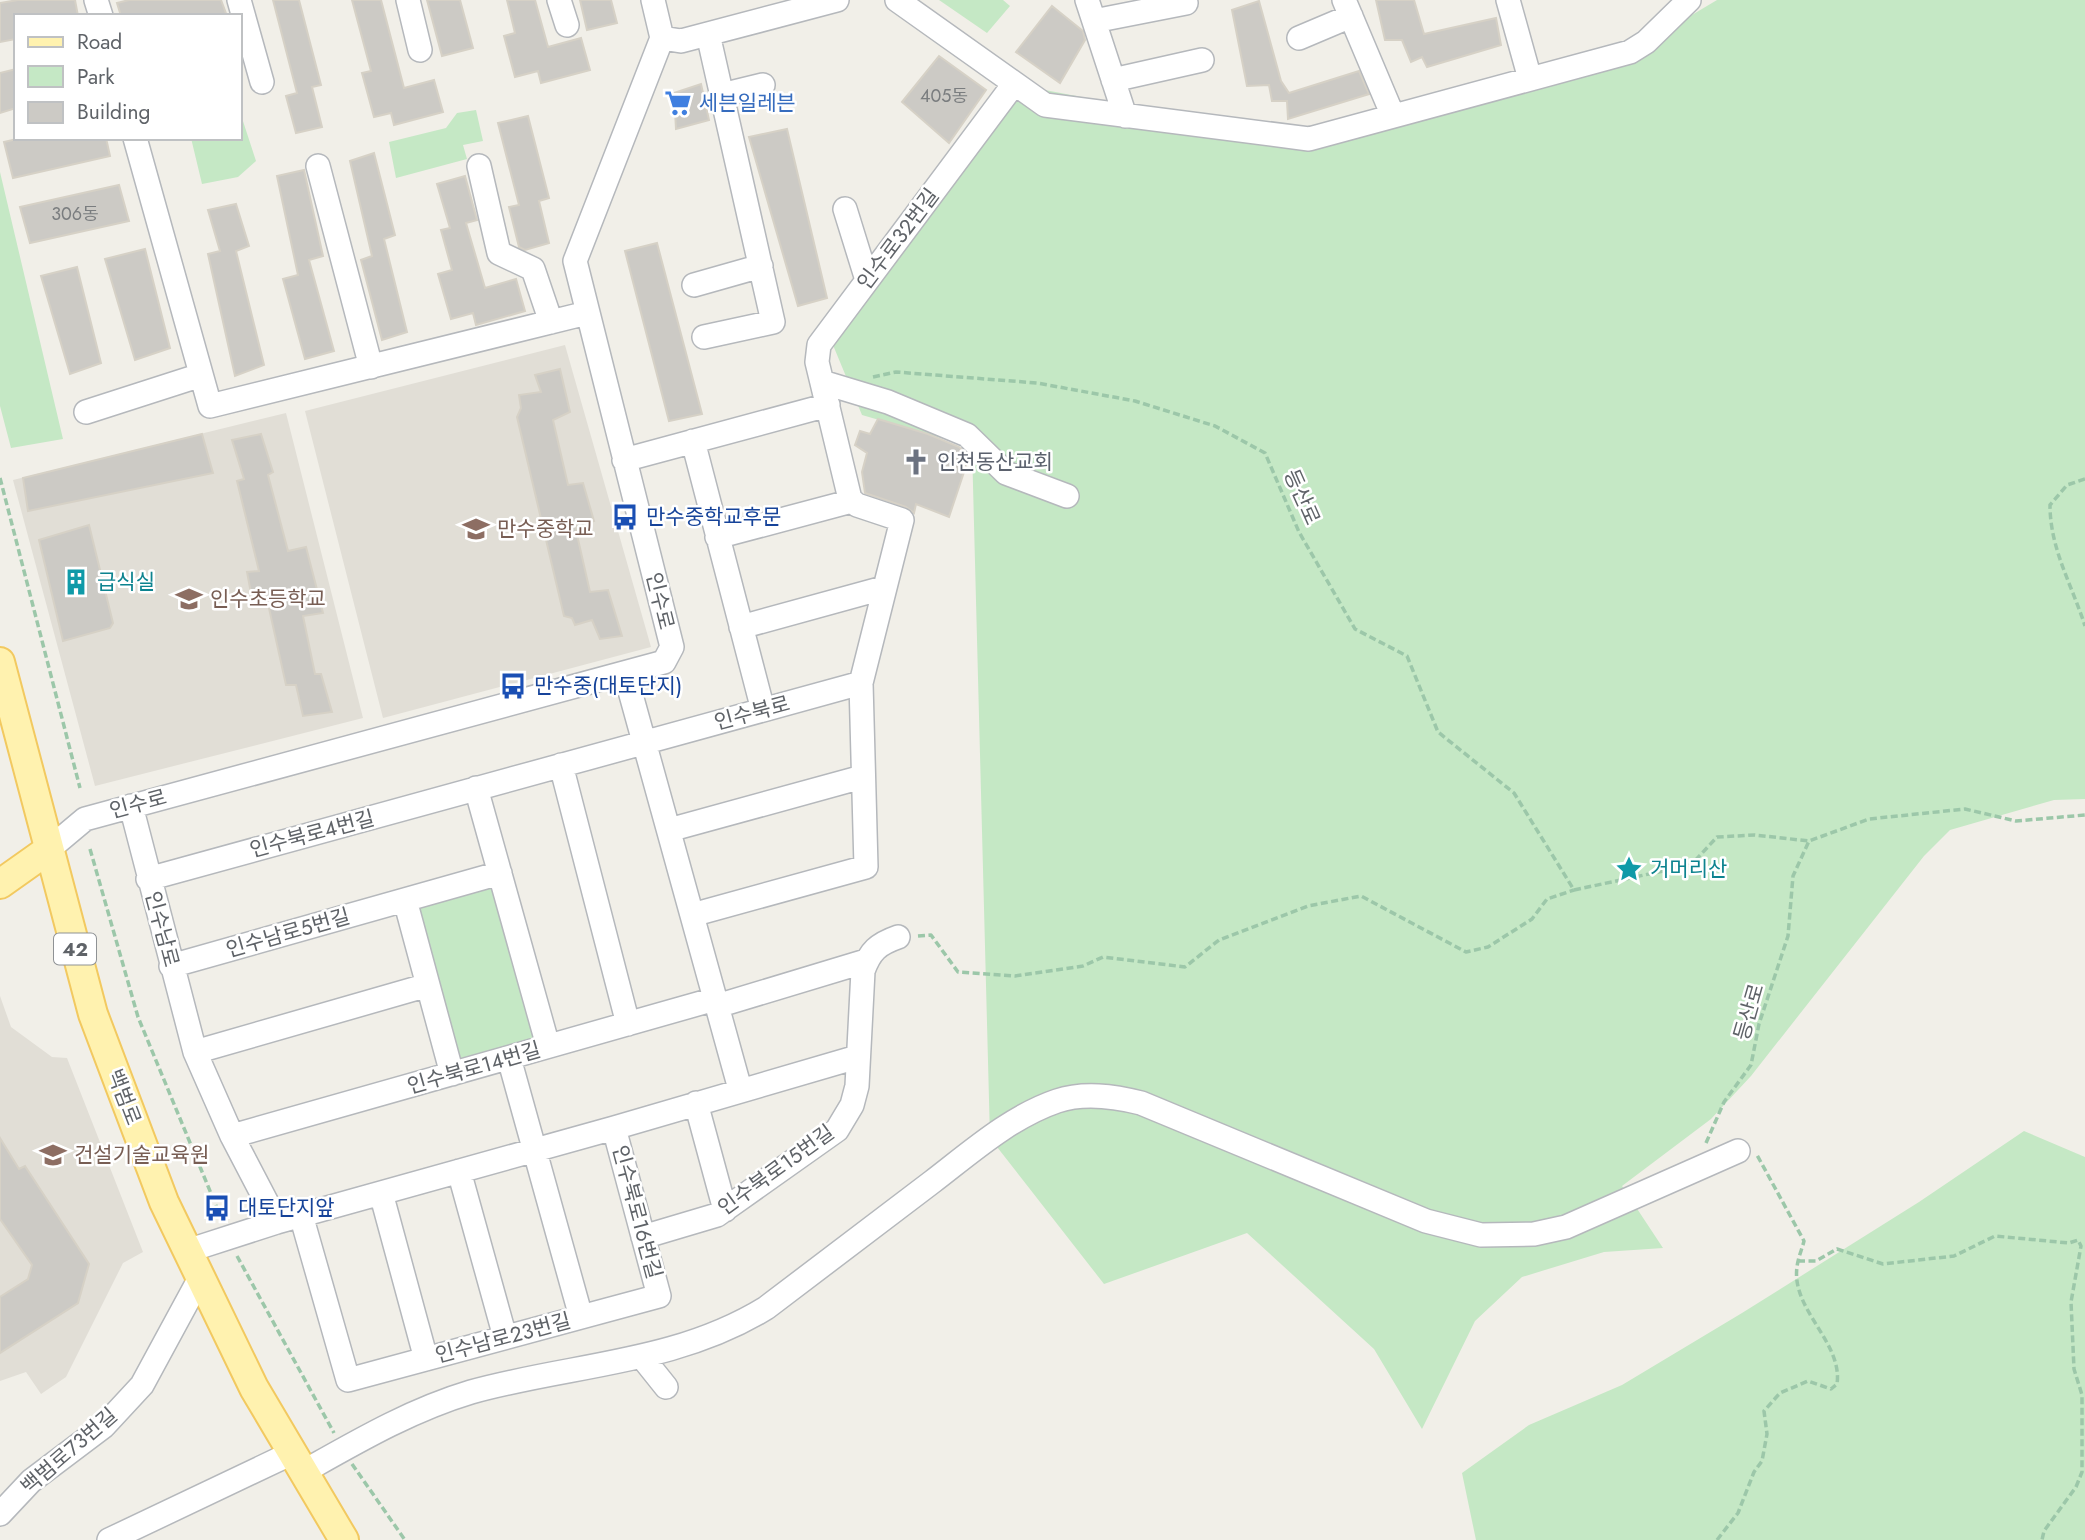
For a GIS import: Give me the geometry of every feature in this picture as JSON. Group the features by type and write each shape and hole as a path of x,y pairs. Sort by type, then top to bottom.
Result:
{"main road":[{"name":"백범로","path":"0,662 93,1014 164,1202 254,1388 344,1540"},
{"path":"0,884 48,850"}],"street":[{"path":"239,0 262,82"},
{"path":"408,0 420,50"},
{"path":"559,0 567,25"},
{"path":"653,0 662,38 681,41 791,6 837,0"},
{"path":"1508,0 1530,79"},
{"path":"908,2 1045,105 1309,139 1630,52 1646,42 1689,0"},
{"path":"1125,116 1091,11 1186,3"},
{"path":"1299,38 1347,8 1393,116"},
{"path":"704,337 773,322 708,34"},
{"name":"인수로","path":"48,850 85,819 664,662 672,647 576,268 580,244 662,38"},
{"path":"1113,80 1202,60"},
{"name":"인수로32번길","path":"852,501 830,392 817,362 819,345 1014,84"},
{"path":"722,95 764,85"},
{"path":"136,140 210,406 587,313"},
{"path":"318,166 371,367"},
{"path":"479,166 499,253 533,269 551,322"},
{"path":"845,209 867,280"},
{"path":"694,285 761,267"},
{"path":"86,412 201,376"},
{"path":"624,460 693,441 830,392 888,402 967,435 1006,473 1067,496"},
{"path":"693,441 763,710"},
{"path":"692,915 866,867 861,683 902,520 852,501 717,537"},
{"path":"741,627 883,588"},
{"path":"625,673 740,1089 857,1057"},
{"name":"인수북로","path":"644,742 861,683"},
{"name":"인수북로4번길","path":"148,879 644,742"},
{"path":"561,765 628,1024"},
{"path":"669,830 862,777"},
{"path":"476,788 548,1046"},
{"name":"인수남로","path":"131,806 195,1052 232,1136 277,1222"},
{"name":"인수남로5번길","path":"171,966 500,873"},
{"path":"405,900 452,1074"},
{"path":"716,1003 866,961 869,954 884,942 898,937"},
{"name":"인수북로15번길","path":"643,1237 725,1210 837,1130 852,1105 857,1086 866,961"},
{"path":"195,1052 428,985"},
{"name":"인수북로14번길","path":"232,1136 628,1024 716,1003"},
{"path":"509,1058 581,1317"},
{"name":"인수북로16번길","path":"187,1251 277,1222 614,1128 740,1089"},
{"path":"109,1540 298,1462 343,1450 390,1423 473,1392 642,1357 733,1328 766,1308 990,1138 1029,1113 1058,1101 1083,1096 1114,1096 1141,1103 1426,1221 1481,1235 1534,1234 1566,1227 1738,1151"},
{"path":"696,1103 725,1210"},
{"name":"인수북로16번길","path":"614,1128 659,1296"},
{"path":"459,1171 505,1337"},
{"path":"381,1193 426,1359"},
{"name":"인수남로23번길","path":"301,1215 348,1380 659,1296"},
{"name":"백범로73번길","path":"0,1514 31,1481 104,1426 142,1385 200,1278"},
{"path":"642,1357 666,1387"}],"path":[{"name":"등산로","path":"830,392 897,372 1037,383 1135,401 1215,426 1265,453 1299,532 1355,629 1407,656 1438,732 1514,793 1574,890"},
{"path":"0,478 80,788"},
{"path":"2085,479 2067,485 2050,505 2050,526 2057,557 2071,583 2085,626"},
{"path":"898,937 932,935 958,972 1015,976 1083,966 1104,957 1185,967 1219,940 1308,906 1361,896 1466,952 1488,947 1532,919 1548,900 1574,890 1690,865 1717,837 1755,835 1809,841 1869,819 1965,809 2016,821 2085,815"},
{"name":"등산로","path":"1704,1146 1724,1102 1751,1065 1759,1024 1788,936 1793,876 1809,841"},
{"path":"90,849 138,1017 229,1237 343,1450 405,1540"},
{"path":"1717,1540 1738,1513 1754,1472 1762,1461 1767,1434 1764,1411 1780,1393 1808,1381 1831,1389 1837,1384 1839,1369 1801,1294 1796,1269 1804,1241 1753,1148 1738,1151"},
{"path":"1798,1261 1816,1261 1837,1249 1883,1264 1954,1256 1995,1236 2069,1243 2078,1240 2081,1246 2071,1302 2074,1369 2082,1395 2082,1472 2076,1487 2042,1540"}],"shaded area":[{"name":"만수중학교","path":"565,345 651,647 383,718 305,411"},
{"name":"인수초등학교","path":"286,413 363,718 95,786 13,480"},
{"name":"건설기술교육원","path":"0,996 11,1027 52,1057 67,1058 143,1252 123,1263 66,1377 41,1394 26,1372 0,1381"}],"green space":[{"path":"939,0 1003,0 1010,6 987,33"},
{"path":"1717,0 2085,0 2085,799 2054,800 1950,830 1924,856 1751,1076 1711,1119 1622,1186 1663,1248 1604,1252 1522,1277 1475,1321 1422,1429 1374,1349 1247,1233 1104,1284 990,1138 972,447 862,415 828,333 1014,84 1292,137 1630,52"},
{"path":"476,110 483,141 463,145 467,159 396,178 389,142 446,128 457,113"},
{"path":"242,118 256,161 238,177 202,184 191,140 242,140"},
{"path":"0,172 63,439 11,448 0,406"},
{"path":"500,873 548,1046 452,1074 405,900"},
{"path":"2024,1131 2085,1157 2085,1540 1476,1540 1462,1473 1529,1425 1622,1385 1742,1313 1919,1202"}],"building":[{"path":"18,0 75,0 78,14 14,14 14,39 0,42 0,3"},
{"path":"129,0 221,0 226,14 120,14 117,3"},
{"path":"273,0 299,0 321,85 312,87 322,127 296,133 286,96 297,93"},
{"path":"352,0 381,0 404,88 434,80 443,112 394,125 391,113 374,117 362,73 371,71"},
{"path":"427,0 460,0 473,48 442,56"},
{"path":"507,0 535,0 548,47 581,38 590,70 541,83 538,71 515,77 504,36 515,33"},
{"path":"580,0 611,0 617,23 587,30"},
{"path":"1376,0 1414,0 1424,34 1496,18 1501,45 1427,67 1422,57 1411,62 1402,40 1385,40"},
{"path":"1259,1 1281,81 1289,93 1359,71 1369,94 1288,119 1287,101 1272,101 1269,85 1247,86 1232,10"},
{"path":"1052,6 1083,31 1085,40 1060,83 1016,52"},
{"path":"939,56 986,90 949,143 902,102"},
{"path":"14,70 14,109 0,113 0,73"},
{"path":"701,84 709,120 676,129 674,93"},
{"path":"528,116 549,198 539,201 549,243 525,250 519,247 509,207 519,205 498,123"},
{"path":"787,129 827,298 798,306 749,137"},
{"path":"14,140 106,140 110,156 13,178 4,142"},
{"path":"374,153 395,235 384,239 407,332 382,340 361,260 372,256 350,161"},
{"path":"304,170 323,256 309,260 334,351 305,359 283,279 298,275 277,176"},
{"path":"465,176 477,220 466,223 485,288 516,279 525,311 476,325 473,313 451,319 438,274 452,270 441,230 450,228 437,184"},
{"path":"119,185 129,221 30,243 20,207"},
{"path":"236,204 249,246 236,251 264,365 235,376 208,254 220,251 208,210"},
{"path":"657,243 702,414 669,421 625,251"},
{"path":"145,249 170,348 135,360 105,259"},
{"path":"77,267 101,363 70,374 41,276"},
{"path":"560,369 570,412 553,420 568,485 583,483 594,521 575,526 590,592 608,590 622,636 600,639 592,620 575,625 572,618 564,616 517,417 521,408 519,395 541,392 535,375"},
{"name":"인천동산교회","path":"878,419 928,434 959,447 969,457 949,517 916,504 914,513 906,507 865,493 862,472 867,453 855,445 860,431 870,434"},
{"path":"202,434 213,473 28,511 23,478"},
{"path":"261,434 273,472 268,475 288,551 306,547 323,613 303,616 315,674 321,674 332,712 303,716 296,685 286,685 265,590 251,593 247,572 259,571 237,481 244,479 232,440"},
{"name":"급식실","path":"89,525 113,623 110,628 63,641 39,540"},
{"path":"0,1138 19,1169 25,1166 89,1264 78,1303 0,1353 0,1297 28,1279 32,1265 0,1219"}],"place":[{"name":"세븐일레븐","path":"678,103"},
{"name":"인천동산교회","path":"916,462"},
{"name":"만수중학교후문","path":"625,517"},
{"name":"만수중학교","path":"476,529"},
{"name":"급식실","path":"76,582"},
{"name":"인수초등학교","path":"189,599"},
{"name":"만수중(대토단지)","path":"513,686"},
{"name":"거머리산","path":"1629,869"},
{"name":"건설기술교육원","path":"53,1155"},
{"name":"대토단지앞","path":"217,1208"}]}
